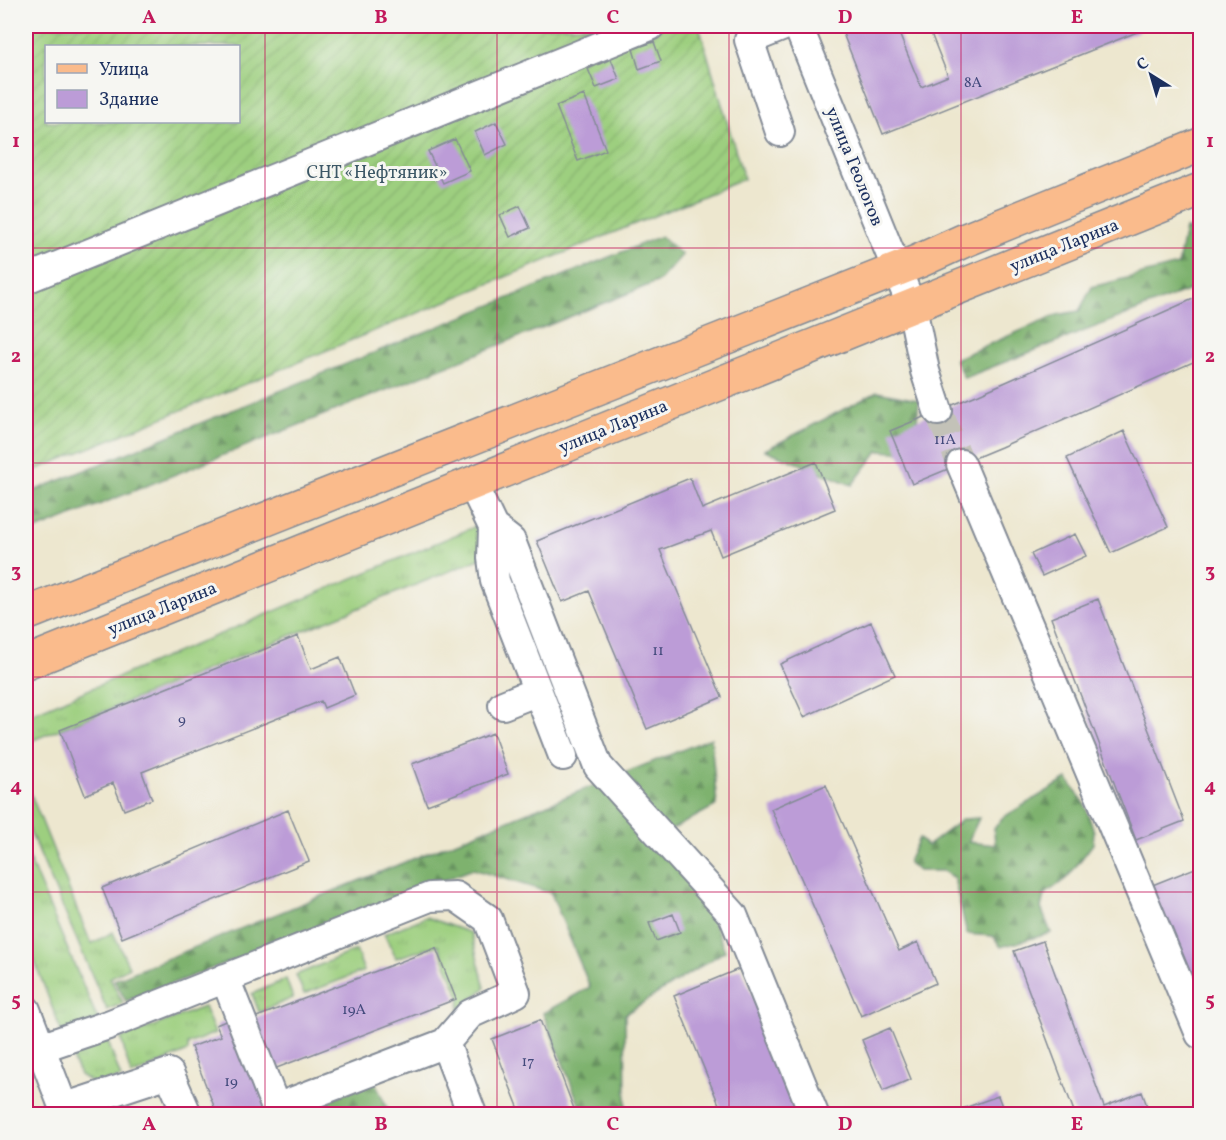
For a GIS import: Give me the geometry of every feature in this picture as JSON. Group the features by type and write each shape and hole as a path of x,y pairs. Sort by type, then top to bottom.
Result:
{"main road":[{"path":"26,614 897,269 1200,145"},
{"name":"улица Ларина","path":"26,663 1200,190"}],"street":[{"path":"26,279 651,26"},
{"path":"780,132 749,40 784,26"},
{"name":"улица Геологов","path":"798,26 912,307 925,371 939,411"},
{"path":"961,464 1200,1034"},
{"path":"471,483 493,527 511,541 598,766 733,915 814,1114"},
{"path":"493,527 492,558 495,581 563,756"},
{"path":"503,705 537,691"},
{"path":"40,1048 108,1025 225,978 430,897 455,896 488,919 516,993 470,1014 445,1043 276,1108 225,978"},
{"path":"26,1010 65,1111 169,1073 187,1114"},
{"path":"445,1043 472,1114"}],"green space":[{"name":"СНТ «Нефтяник»","path":"26,26 699,26 744,179 26,474"},
{"path":"1185,228 1200,234 1200,286 964,378 955,359 1057,315 1079,311 1092,287 1178,265"},
{"path":"661,236 682,255 659,281 26,534 26,494"},
{"path":"877,392 919,400 914,453 878,451 852,485 765,450"},
{"path":"481,524 482,558 26,743 26,716"},
{"path":"711,738 717,805 671,830 709,910 725,951 625,1014 627,1114 583,1114 543,1013 590,987 551,893 473,869 126,1001 114,980"},
{"path":"1067,779 1084,802 1094,832 1093,844 1067,878 1044,895 1041,908 1051,933 1001,947 993,936 967,934 954,878 943,871 918,871 908,862 919,838 927,846 963,819 979,818 968,842 995,845 994,829 1002,818"},
{"path":"26,782 91,944 113,932 129,967 110,978 123,1003 107,1010 26,822"},
{"path":"26,852 98,1020 61,1031 26,938"},
{"path":"426,917 471,933 485,988 459,1010 460,997 438,945 396,958 384,934"},
{"path":"356,950 364,971 304,994 296,975"},
{"path":"286,979 293,998 259,1012 252,994"},
{"path":"204,1007 215,1033 188,1044 188,1051 131,1076 121,1038"},
{"path":"106,1036 121,1078 94,1084 80,1075 69,1052"},
{"path":"374,1080 390,1114 305,1114 304,1111"}],"building":[{"path":"840,26 896,26 921,87 948,76 928,26 1152,26 883,134"},
{"path":"654,42 661,61 639,69 633,49"},
{"path":"611,59 619,79 596,88 588,69"},
{"path":"584,95 606,150 578,161 556,106"},
{"path":"496,122 507,144 485,155 475,132"},
{"path":"455,139 470,171 443,183 428,151"},
{"path":"520,206 530,228 510,237 500,215"},
{"path":"1200,296 1200,359 912,484 890,431"},
{"path":"1124,431 1168,527 1111,553 1067,458"},
{"path":"816,462 835,509 721,556 711,531 660,550 722,697 647,729 589,591 562,602 537,541 690,478 702,509"},
{"path":"1075,534 1086,556 1042,576 1031,554"},
{"path":"1098,599 1184,821 1136,840 1051,618"},
{"path":"871,622 895,675 804,717 780,664"},
{"path":"298,636 311,669 340,657 355,695 324,708 321,701 142,772 152,799 124,810 113,783 85,795 60,730"},
{"path":"493,733 508,774 427,805 412,764"},
{"path":"826,785 899,951 918,942 936,983 861,1016 771,809"},
{"path":"288,810 309,861 122,938 102,888"},
{"path":"1200,866 1200,1002 1150,886"},
{"path":"673,914 680,932 656,941 649,923"},
{"path":"1043,941 1104,1107 1142,1092 1150,1114 1075,1114 1014,951"},
{"path":"436,948 456,999 274,1069 254,1018"},
{"path":"741,968 802,1114 723,1114 674,996"},
{"path":"233,1018 270,1114 217,1114 191,1047 221,1036 216,1025"},
{"path":"540,1020 576,1114 521,1114 509,1084 492,1039"},
{"path":"890,1028 911,1079 883,1091 862,1040"},
{"path":"998,1096 1005,1114 948,1114"}],"tunnel":[{"path":"938,411 961,464"}]}
